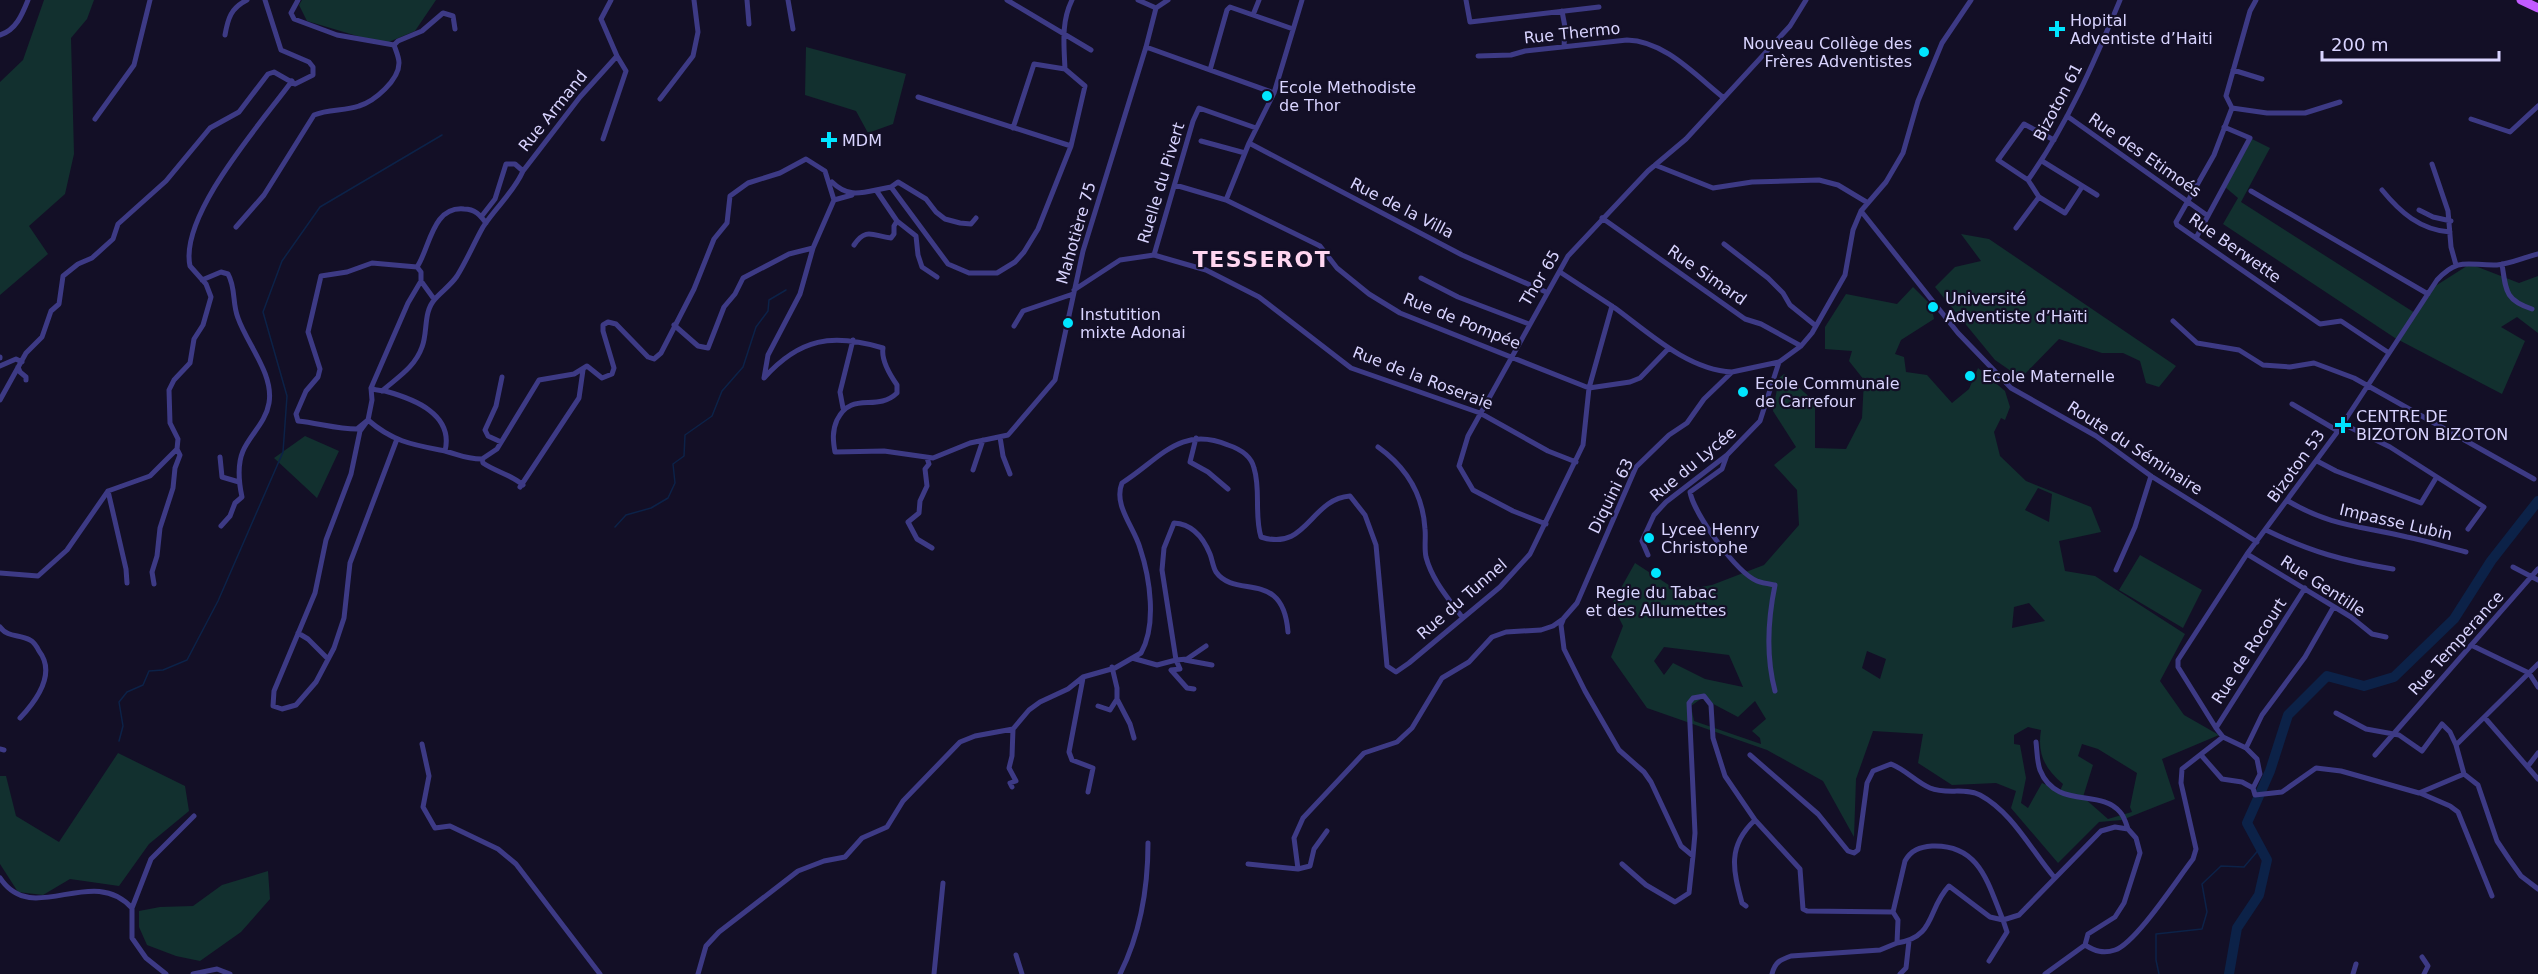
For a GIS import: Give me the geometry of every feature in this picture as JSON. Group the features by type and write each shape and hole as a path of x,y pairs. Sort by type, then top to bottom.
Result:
{"street":[{"path":"0,35 7,33 20,20 28,0"},
{"path":"95,119 134,65 150,0"},
{"path":"225,35 229,15 247,0"},
{"path":"0,400 20,364 42,337 51,311 59,304 63,276 78,264 92,258 113,239 118,224 166,182 210,128 239,112 268,74 274,72 295,84 313,75 313,67 309,62 281,50 265,0"},
{"path":"298,0 291,13 294,19 337,35 394,45"},
{"path":"603,139 627,71 616,56 601,19 611,0"},
{"path":"660,99 693,56 698,32 694,0"},
{"path":"747,0 749,24"},
{"path":"788,0 792,29"},
{"path":"1065,69 1063,35 1066,11 1072,0"},
{"path":"1138,0 1156,8 1168,0"},
{"path":"1253,15 1259,0"},
{"path":"1226,200 1249,143 1274,93 1302,0"},
{"path":"1466,0 1470,22 1599,7"},
{"name":"Thor 65","path":"1546,524 1513,511 1473,490 1459,466 1468,436 1568,256 1655,165 1686,139 1790,26 1806,0"},
{"path":"1560,272 1612,306 1669,348 1704,367 1717,372 1732,372 1779,362 1801,346 1816,326 1845,275 1853,230 1861,211 1886,182 1903,153 1918,101 1942,43 1971,0"},
{"name":"Bizoton 61","path":"2028,180 2042,161 2083,88 2120,0"},
{"path":"2256,0 2250,11 2225,98 2232,108 2267,113 2305,113 2340,102"},
{"path":"1011,1 1090,50"},
{"path":"1210,70 1227,10 1234,7 1293,29"},
{"name":"Mahotière 75","path":"1000,437 1008,435 1054,380 1083,251 1156,8"},
{"path":"1562,11 1565,27 1564,47"},
{"path":"394,45 398,41 423,32 443,13 453,16 455,29"},
{"name":"Rue Thermo","path":"1478,56 1511,55 1564,47 1642,41 1656,46 1724,98"},
{"path":"236,227 264,195 314,115 360,106 372,100 385,88 397,73 399,64 394,45"},
{"path":"1146,47 1274,93"},
{"name":"Rue Armand","path":"481,217 495,199 506,164 515,164 523,171 616,56"},
{"path":"891,187 948,264 969,273 997,273 1024,252 1038,230 1071,146 1085,86 1065,69 1035,64 1014,128"},
{"path":"2233,70 2262,80"},
{"path":"154,584 152,572 157,556 160,528 173,488 175,468 180,454 177,448 178,440 170,423 169,390 174,380 190,363 194,339 205,318 211,297 209,289 190,266 190,243 207,198 292,81"},
{"path":"918,97 1071,146"},
{"path":"2471,119 2510,132 2538,106"},
{"name":"Ruelle du Pivert","path":"1154,255 1193,121 1199,108 1256,128"},
{"name":"Rue Berwette","path":"2232,108 2214,155 2176,223 2320,324 2341,321 2389,353"},
{"name":"Rue des Etimoés","path":"2067,116 2208,216"},
{"path":"2054,140 2024,124 1998,158 1999,161 2028,180 2039,197 2065,213 2082,187"},
{"path":"2196,238 2250,138 2224,127"},
{"path":"1201,141 1245,153"},
{"name":"Rue de la Villa","path":"1249,143 1462,255 1546,292"},
{"path":"368,420 384,434 419,447 445,452 464,459 482,459 501,442 539,380 589,367 602,378 612,374 614,368 603,331 603,325 608,321 616,324 648,357 654,359 662,353 694,289 714,239 727,223 730,196 748,183 780,173 806,159 825,171 834,201 813,248 800,294 768,355 764,378 791,353 814,342 853,340 883,348 882,354 897,385 897,393 883,401 853,404 843,408"},
{"path":"2042,161 2097,195"},
{"path":"2432,164 2451,221 2452,255 2456,265 2466,262 2502,264 2538,254"},
{"path":"1655,165 1713,188 1752,182 1819,180 1838,185 1868,202"},
{"path":"382,391 408,370 422,349 426,321 434,299 447,289 457,276 486,223 516,184 523,171"},
{"path":"828,178 839,189 852,195"},
{"path":"834,201 891,187 898,182 926,199 945,219 970,224 976,218"},
{"name":"Rue de Pompée","path":"1175,185 1226,200 1320,246 1337,268 1369,294 1400,313 1589,388"},
{"path":"876,190 897,221 916,236 922,267 937,277"},
{"path":"2251,190 2428,294"},
{"path":"2382,190 2392,203 2420,224 2450,232"},
{"path":"2016,228 2039,197"},
{"path":"417,267 433,230 442,216 460,208 477,212 486,223"},
{"path":"2419,210 2433,218 2451,221"},
{"name":"Route du Séminaire","path":"1861,211 1958,333 2011,388 2096,436 2151,476 2257,542"},
{"name":"Rue Simard","path":"1602,218 1745,319 1761,324 1801,346"},
{"path":"854,245 861,236 868,233 891,238 897,221"},
{"path":"1724,244 1768,278 1783,293 1790,305 1816,326"},
{"path":"674,325 698,346 708,348 724,307 735,294 743,278 789,254 813,248"},
{"name":"Rue de la Roseraie","path":"1014,326 1023,311 1073,292 1120,260 1154,255 1206,270 1259,297 1351,368 1480,413 1548,451 1576,462"},
{"path":"368,420 357,429 338,429 323,424 298,421 296,414 306,391 318,378 320,369 308,332 321,276 347,272 372,263 417,267 421,272 421,281 408,303 371,388 372,400 368,420 360,431 351,474 326,540 315,593 274,691 273,706 282,709 296,705 316,682 328,659 344,618 350,563 397,439"},
{"path":"2502,264 2510,298 2517,304 2532,309"},
{"name":"Bizoton 53","path":"2246,748 2223,737 2178,664 2247,554 2343,424 2428,294 2444,273 2456,265"},
{"path":"202,280 221,272 228,274 234,290 237,315 267,379 270,403 262,421 241,454 239,482 242,497 235,503 230,516 221,526"},
{"path":"1421,278 1458,297 1529,324"},
{"path":"421,281 434,299"},
{"name":"Rue du Tunnel","path":"1196,438 1219,441 1243,452 1251,459 1256,476 1258,530 1261,537 1273,541 1287,539 1298,533 1329,502 1338,497 1350,496 1365,515 1376,545 1387,666 1396,672 1500,587 1518,570 1530,554 1583,445 1589,388 1612,306"},
{"path":"2174,321 2197,343 2239,350 2263,365 2290,367 2314,363 2354,378 2534,479"},
{"path":"853,340 840,392 843,408 834,428 835,452 884,451 933,458 970,443 1000,437 1003,456 1010,474"},
{"path":"1589,388 1630,382 1640,378 1669,348"},
{"path":"0,366 16,359 20,364 20,372 26,376 26,380"},
{"name":"Rue du Lycée","path":"1648,555 1642,541 1654,515 1666,502 1727,455 1760,421 1779,362"},
{"path":"482,459 483,463 491,468 512,475 521,486 543,449 579,398 583,370"},
{"name":"Diquini 63","path":"1563,619 1577,603 1636,467 1669,435 1687,423 1704,399 1732,372"},
{"path":"501,442 488,436 485,430 496,406 502,377"},
{"path":"371,388 431,410 444,429 445,452"},
{"path":"2292,404 2338,431"},
{"path":"2343,424 2390,447 2484,507 2468,529"},
{"path":"1012,787 1010,783 1016,781 1009,768 1013,729 1029,710 1068,689 1083,677 1115,668 1141,653 1145,646 1151,624 1150,609 1140,548 1120,501 1119,491 1122,483 1184,440 1196,438 1190,462 1208,472 1228,489"},
{"path":"973,470 983,440"},
{"path":"1378,447 1398,465 1418,492 1425,528 1425,555 1435,580 1462,617"},
{"path":"0,573 20,576 40,575 67,550 108,490 150,476 177,448"},
{"path":"1727,455 1722,469 1690,492 1692,504 1734,564 1756,581 1775,585 1770,608 1770,666 1775,691"},
{"path":"220,457 222,477 239,482"},
{"path":"927,458 929,464 925,469 927,486 920,501 919,513 908,522 917,539 932,548"},
{"path":"2317,461 2336,471 2421,503 2436,478"},
{"path":"2116,570 2135,527 2151,476"},
{"path":"108,490 126,569 127,583"},
{"name":"Impasse Lubin","path":"2288,501 2306,512 2344,526 2406,536 2466,552"},
{"path":"1171,670 1180,669 1180,660 1162,570 1164,548 1174,523 1186,523 1197,532 1209,552 1216,572 1227,580 1266,590 1278,601 1287,616 1288,632"},
{"path":"2266,530 2303,548 2353,563 2393,569"},
{"name":"Rue Gentille","path":"2247,554 2351,617 2372,634 2386,636"},
{"path":"2513,567 2536,578"},
{"name":"Rue Temperance","path":"2375,754 2536,578 2538,569"},
{"name":"Rue de Rocourt","path":"2216,728 2305,588"},
{"path":"2333,608 2305,657 2262,715 2246,748 2257,759 2260,774 2253,788 2255,795 2282,792 2316,768 2341,771 2419,793 2450,806 2458,812 2460,823 2492,896"},
{"path":"1298,869 1294,838 1303,818 1364,753 1397,742 1412,728 1442,678 1470,662 1492,637 1506,632 1541,630 1563,619"},
{"path":"1563,619 1561,625 1564,649 1586,691 1619,750 1644,772 1651,782 1681,846 1693,856"},
{"path":"0,627 6,633 33,641 43,656 46,666 43,687 34,703 20,718"},
{"path":"298,633 308,639 328,659"},
{"path":"1132,658 1163,665 1180,660 1206,646"},
{"path":"2473,646 2529,674 2538,687"},
{"path":"1180,660 1212,665"},
{"path":"2457,745 2538,664"},
{"path":"1163,665 1171,670 1187,688 1194,689"},
{"path":"1112,667 1117,699 1130,724 1134,738"},
{"path":"1083,677 1069,752 1072,760 1093,768 1088,792"},
{"path":"1622,864 1646,885 1675,902 1689,893 1695,833 1689,703 1693,698 1704,696 1711,705 1713,738 1722,770 1755,820 1800,869 1804,910 1893,912"},
{"path":"1098,706 1110,710 1117,699"},
{"path":"2336,713 2366,729 2399,735 2422,751 2442,724 2450,732 2457,745 2464,774 2478,786 2497,841 2521,876 2538,889"},
{"path":"2485,718 2538,779"},
{"path":"698,974 706,946 719,932 798,871 824,861 845,857 862,838 887,827 903,801 960,742 975,736 1013,729"},
{"path":"2085,945 2098,953 2116,950 2133,936 2193,859 2196,849 2181,783 2182,770 2223,737"},
{"path":"2036,742 2039,769 2051,786 2073,798 2097,800 2114,807 2121,813 2128,829 2136,838 2140,853 2124,903 2115,917 2088,934 2085,945 2045,974"},
{"path":"422,744 429,776 423,807 435,828 450,826 498,849 516,864 600,974"},
{"path":"2528,766 2538,753"},
{"path":"1750,755 1818,814 1848,851 1858,850 1867,783 1873,771 1891,764 1902,768 1930,788 1949,793 1963,791 1978,794 2005,813 2054,877"},
{"path":"2201,755 2222,779 2242,782 2253,788"},
{"path":"2419,793 2464,774"},
{"path":"166,974 146,958 132,938 132,908 151,859 194,816"},
{"path":"1746,906 1742,903 1737,883 1735,853 1739,837 1755,820"},
{"path":"1772,974 1775,964 1791,956 1880,950 1922,934 1948,886 1990,917 2003,920 2019,915 2054,877 2086,849 2101,831 2115,827 2128,829"},
{"path":"1248,864 1298,869 1311,865 1314,849 1327,831"},
{"path":"1120,974 1130,951 1146,887 1148,843"},
{"path":"1898,943 1898,920 1893,912 1905,861 1909,854 1920,848 1946,846 1966,854 1976,862 2003,920 2007,932 1989,961"},
{"path":"0,878 6,887 28,898 100,890 122,897 132,908"},
{"path":"934,974 943,883"},
{"path":"1899,974 1906,968 1908,941"},
{"path":"1016,955 1022,974"},
{"path":"2422,957 2428,966 2424,974"},
{"path":"2353,974 2356,964"},
{"path":"192,974 217,969 230,974"}],"green space":[{"path":"44,0 94,0 87,19 71,38 74,154 65,194 29,226 48,254 0,295 0,82 23,60"},
{"path":"302,0 436,0 415,31 384,44 307,21 299,5"},
{"path":"806,47 906,74 893,124 868,133 856,111 805,95"},
{"path":"2252,139 2270,148 2241,202 2415,313 2429,290 2470,264 2519,283 2538,276 2538,333 2517,317 2501,327 2525,341 2502,394 2395,338 2223,224 2238,198 2225,187"},
{"path":"1961,234 1989,239 2176,366 2159,387 2146,383 2140,361 2123,353 2102,353 2059,339 2021,378 1995,360 1935,287 1955,267 1981,261"},
{"path":"1913,287 1931,305 1934,319 1901,340 1895,354 1904,357 1906,372 1927,375 1952,403 1969,389 1978,368 2005,391 2010,407 2005,420 2001,418 1994,432 2000,456 2026,481 2091,507 2101,532 2059,541 2065,571 2095,576 2185,634 2160,681 2184,715 2219,735 2162,759 2175,799 2122,820 2099,822 2058,863 2011,808 2016,791 1996,783 1952,785 1918,763 1923,734 1873,731 1856,779 1854,837 1823,781 1767,750 1647,708 1611,657 1623,626 1612,604 1635,563 1678,591 1712,585 1764,565 1799,525 1797,490 1774,465 1796,447 1773,411 1779,378 1784,374 1815,402 1815,448 1846,449 1862,418 1864,380 1849,361 1852,351 1825,349 1825,327 1846,294 1897,304","holes":["2038,488 2052,494 2049,522 2025,510","2029,603 2045,621 2012,628 2014,607","1664,647 1729,655 1743,687 1705,679 1673,663 1664,675 1654,661","1867,651 1886,659 1880,679 1862,668","1702,698 1738,717 1755,701 1766,719 1752,731 1760,738 1761,744 1694,721 1691,706","2028,727 2041,730 2041,754 2051,773 2063,784 2060,791 2042,783 2028,808 2021,803 2026,778 2020,745 2014,744 2014,735","2082,744 2098,749 2137,773 2130,807 2132,812 2108,819 2083,797 2093,765 2078,756"]},
{"path":"305,436 339,451 317,498 274,458"},
{"path":"2140,555 2202,590 2183,628 2119,590"},
{"path":"118,753 185,786 189,811 149,844 119,886 70,879 43,895 18,892 0,864 0,776 6,776 16,816 59,842"},
{"path":"268,871 270,899 241,932 200,961 176,956 147,945 139,927 139,911 160,907 193,906 222,885"}],"waterway":[{"path":"119,741 123,726 119,702 127,692 143,685 149,671 163,670 187,660 218,601 283,452 287,396 263,312 282,261 320,207 442,135"},
{"path":"615,527 626,515 651,508 668,498 675,483 673,464 684,456 685,435 712,416 722,391 743,367 756,327 768,311 769,300 786,290"},
{"path":"2229,974 2237,928 2259,895 2267,860 2247,823 2270,771 2288,715 2327,676 2364,686 2394,677 2454,619 2491,561 2538,501"},
{"path":"2159,974 2156,960 2156,934 2202,929 2207,912 2202,884 2221,866 2244,867 2261,847"}],"place":[{"name":"Hopital Adventiste d’Haiti","path":"2057,29"},
{"name":"Nouveau Collège des Frères Adventistes","path":"1924,52"},
{"name":"Ecole Methodiste de Thor","path":"1267,96"},
{"name":"MDM","path":"829,140"},
{"name":"Université Adventiste d’Haïti","path":"1933,307"},
{"name":"Instutition mixte Adonai","path":"1068,323"},
{"name":"Ecole Maternelle","path":"1970,376"},
{"name":"Ecole Communale de Carrefour","path":"1743,392"},
{"name":"CENTRE DE BIZOTON BIZOTON","path":"2343,425"},
{"name":"Lycee Henry Christophe","path":"1649,538"},
{"name":"Regie du Tabac et des Allumettes","path":"1656,573"}],"district":[{"name":"TESSEROT","path":"1262,259"}]}
